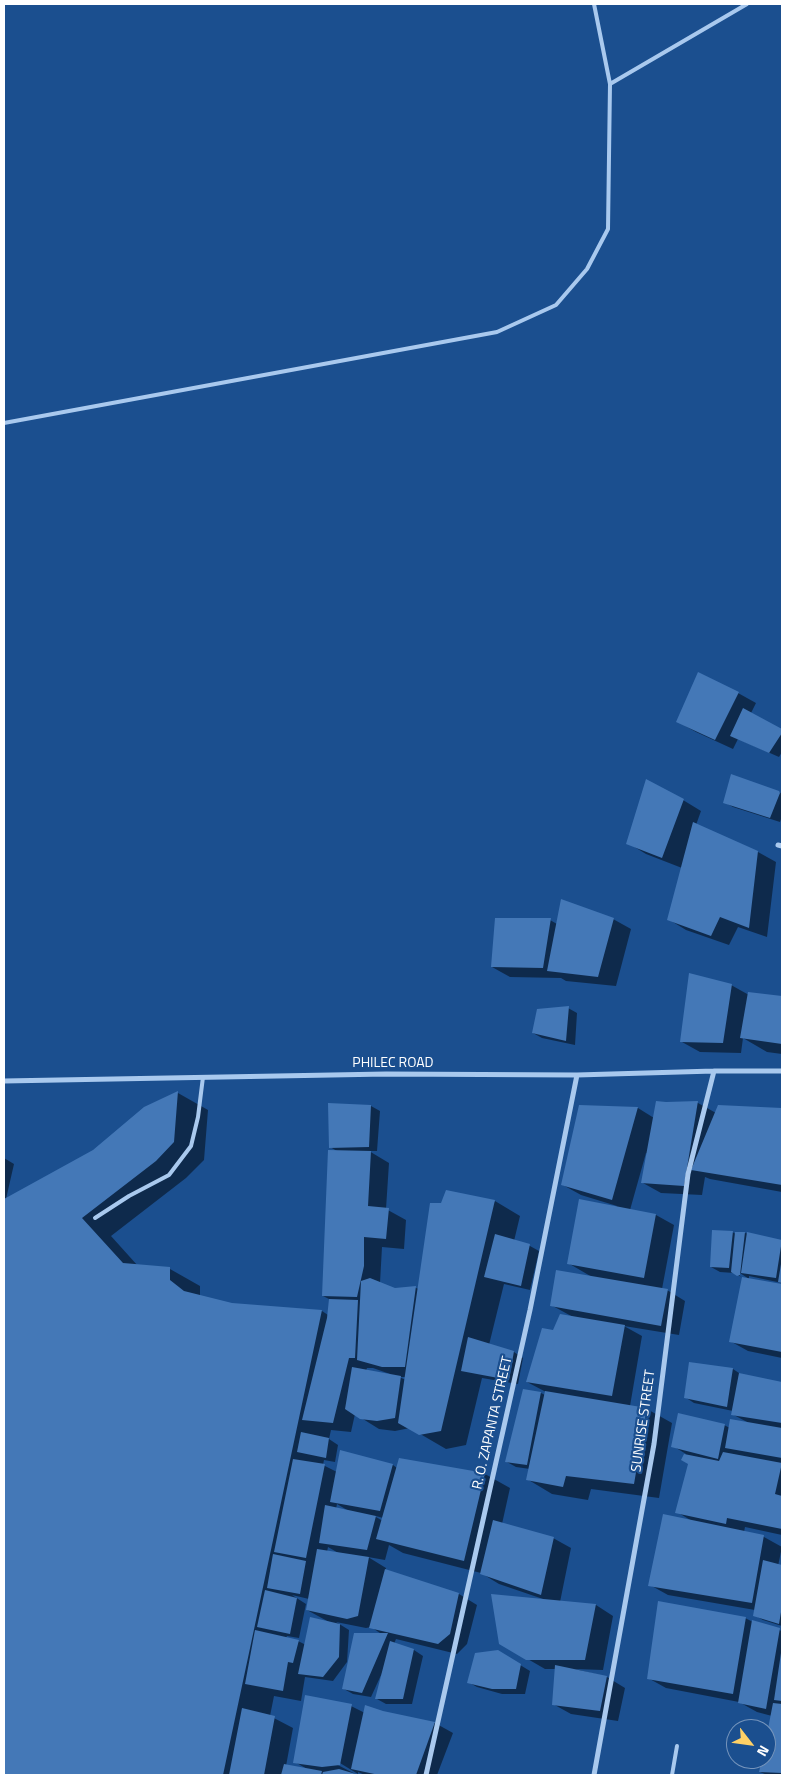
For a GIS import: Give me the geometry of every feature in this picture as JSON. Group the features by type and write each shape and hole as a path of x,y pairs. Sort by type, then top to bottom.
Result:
{"street":[{"name":"PHILEC ROAD","path":"4,1081 386,1074 577,1075 714,1070 782,1071"},
{"name":"SUNRISE STREET","path":"594,1775 654,1444 688,1174 714,1070"},
{"name":"R. O. ZAPANTA STREET","path":"426,1775 530,1310 577,1075"}],"lane":[{"path":"4,423 497,332 556,305 588,269 608,229 610,84 594,4"},
{"path":"610,84 747,4"},
{"path":"95,1218 129,1196 169,1174 191,1146 198,1116 203,1078"},
{"path":"672,1775 677,1746"}],"building":[{"path":"698,672 739,692 715,740 676,722"},
{"path":"743,708 782,729 782,733 769,753 730,736"},
{"path":"731,774 779,791 780,793 770,818 723,803"},
{"path":"646,779 684,799 662,858 626,844"},
{"path":"693,822 758,851 749,928 720,917 711,936 667,920"},
{"path":"561,899 614,918 598,977 547,971"},
{"path":"495,918 551,918 543,968 491,967"},
{"path":"689,973 732,984 723,1043 680,1042"},
{"path":"748,992 782,996 782,1044 740,1038"},
{"path":"569,1006 566,1041 532,1033 537,1009"},
{"path":"178,1091 174,1142 156,1161 82,1218 123,1263 170,1267 170,1280 184,1291 232,1303 322,1310 223,1775 4,1775 4,1199 93,1150 144,1107"},
{"path":"656,1101 698,1101 684,1186 641,1183"},
{"path":"328,1103 371,1105 369,1147 329,1148"},
{"path":"579,1105 638,1107 612,1200 561,1185"},
{"path":"718,1105 782,1108 782,1185 691,1170"},
{"path":"328,1150 371,1151 368,1206 389,1208 386,1239 364,1237 364,1266 357,1297 322,1296"},
{"path":"446,1190 495,1200 441,1431 419,1435 398,1423 430,1203 441,1203"},
{"path":"579,1199 656,1214 644,1278 567,1264"},
{"path":"712,1230 733,1231 729,1268 710,1267"},
{"path":"735,1232 745,1232 740,1275 737,1276 731,1272"},
{"path":"747,1232 782,1240 776,1278 741,1273"},
{"path":"495,1234 530,1244 521,1286 484,1277"},
{"path":"782,1264 782,1283 778,1282"},
{"path":"556,1270 668,1289 661,1326 550,1306"},
{"path":"742,1277 782,1284 782,1352 729,1342"},
{"path":"370,1278 395,1288 416,1286 405,1367 382,1367 357,1360 361,1281"},
{"path":"329,1299 358,1300 355,1358 349,1358 333,1423 302,1420 327,1318"},
{"path":"560,1314 625,1325 612,1396 526,1382 542,1328 553,1330"},
{"path":"468,1337 514,1351 509,1380 461,1371"},
{"path":"689,1362 733,1368 727,1407 684,1398"},
{"path":"352,1367 401,1376 395,1418 377,1421 360,1419 345,1409"},
{"path":"739,1373 782,1382 782,1423 731,1415"},
{"path":"523,1389 541,1392 527,1465 505,1462"},
{"path":"545,1391 647,1408 634,1484 566,1476 563,1487 526,1480"},
{"path":"678,1413 725,1424 718,1459 671,1447"},
{"path":"730,1419 782,1428 782,1458 725,1448"},
{"path":"301,1432 329,1438 326,1458 297,1452"},
{"path":"340,1450 393,1464 380,1511 330,1502"},
{"path":"723,1452 782,1463 775,1494 782,1496 782,1529 727,1518 726,1524 675,1513 688,1464 681,1460 684,1454 719,1461"},
{"path":"399,1458 485,1473 464,1561 376,1539"},
{"path":"293,1459 325,1464 306,1558 274,1552"},
{"path":"325,1505 376,1516 367,1550 319,1543"},
{"path":"663,1514 764,1535 752,1603 648,1586"},
{"path":"493,1520 554,1537 541,1595 480,1574"},
{"path":"317,1549 369,1557 358,1616 347,1619 306,1610"},
{"path":"273,1554 306,1561 300,1594 267,1588"},
{"path":"763,1560 782,1565 782,1606 779,1624 753,1616"},
{"path":"385,1569 459,1593 450,1634 438,1644 369,1628"},
{"path":"265,1590 297,1598 290,1634 257,1627"},
{"path":"491,1594 596,1604 585,1660 526,1660 499,1644"},
{"path":"658,1601 746,1617 733,1694 647,1679"},
{"path":"310,1617 340,1624 339,1657 323,1677 298,1674"},
{"path":"752,1620 780,1628 766,1709 738,1703"},
{"path":"255,1630 299,1640 293,1663 288,1662 283,1691 245,1684"},
{"path":"354,1633 388,1633 362,1693 342,1689"},
{"path":"390,1641 414,1649 403,1699 375,1699"},
{"path":"498,1650 521,1664 516,1689 492,1689 467,1683 475,1653"},
{"path":"782,1653 782,1701 774,1700"},
{"path":"555,1665 607,1676 600,1711 552,1705"},
{"path":"305,1695 352,1704 340,1765 322,1767 293,1763"},
{"path":"773,1703 782,1704 782,1773 759,1772 760,1769 776,1769 776,1719 770,1719"},
{"path":"365,1705 383,1711 435,1722 416,1775 379,1775 351,1769"},
{"path":"242,1708 275,1716 264,1775 229,1775"},
{"path":"284,1764 322,1771 321,1775 281,1775"},
{"path":"339,1769 359,1775 322,1775 323,1772"}]}
